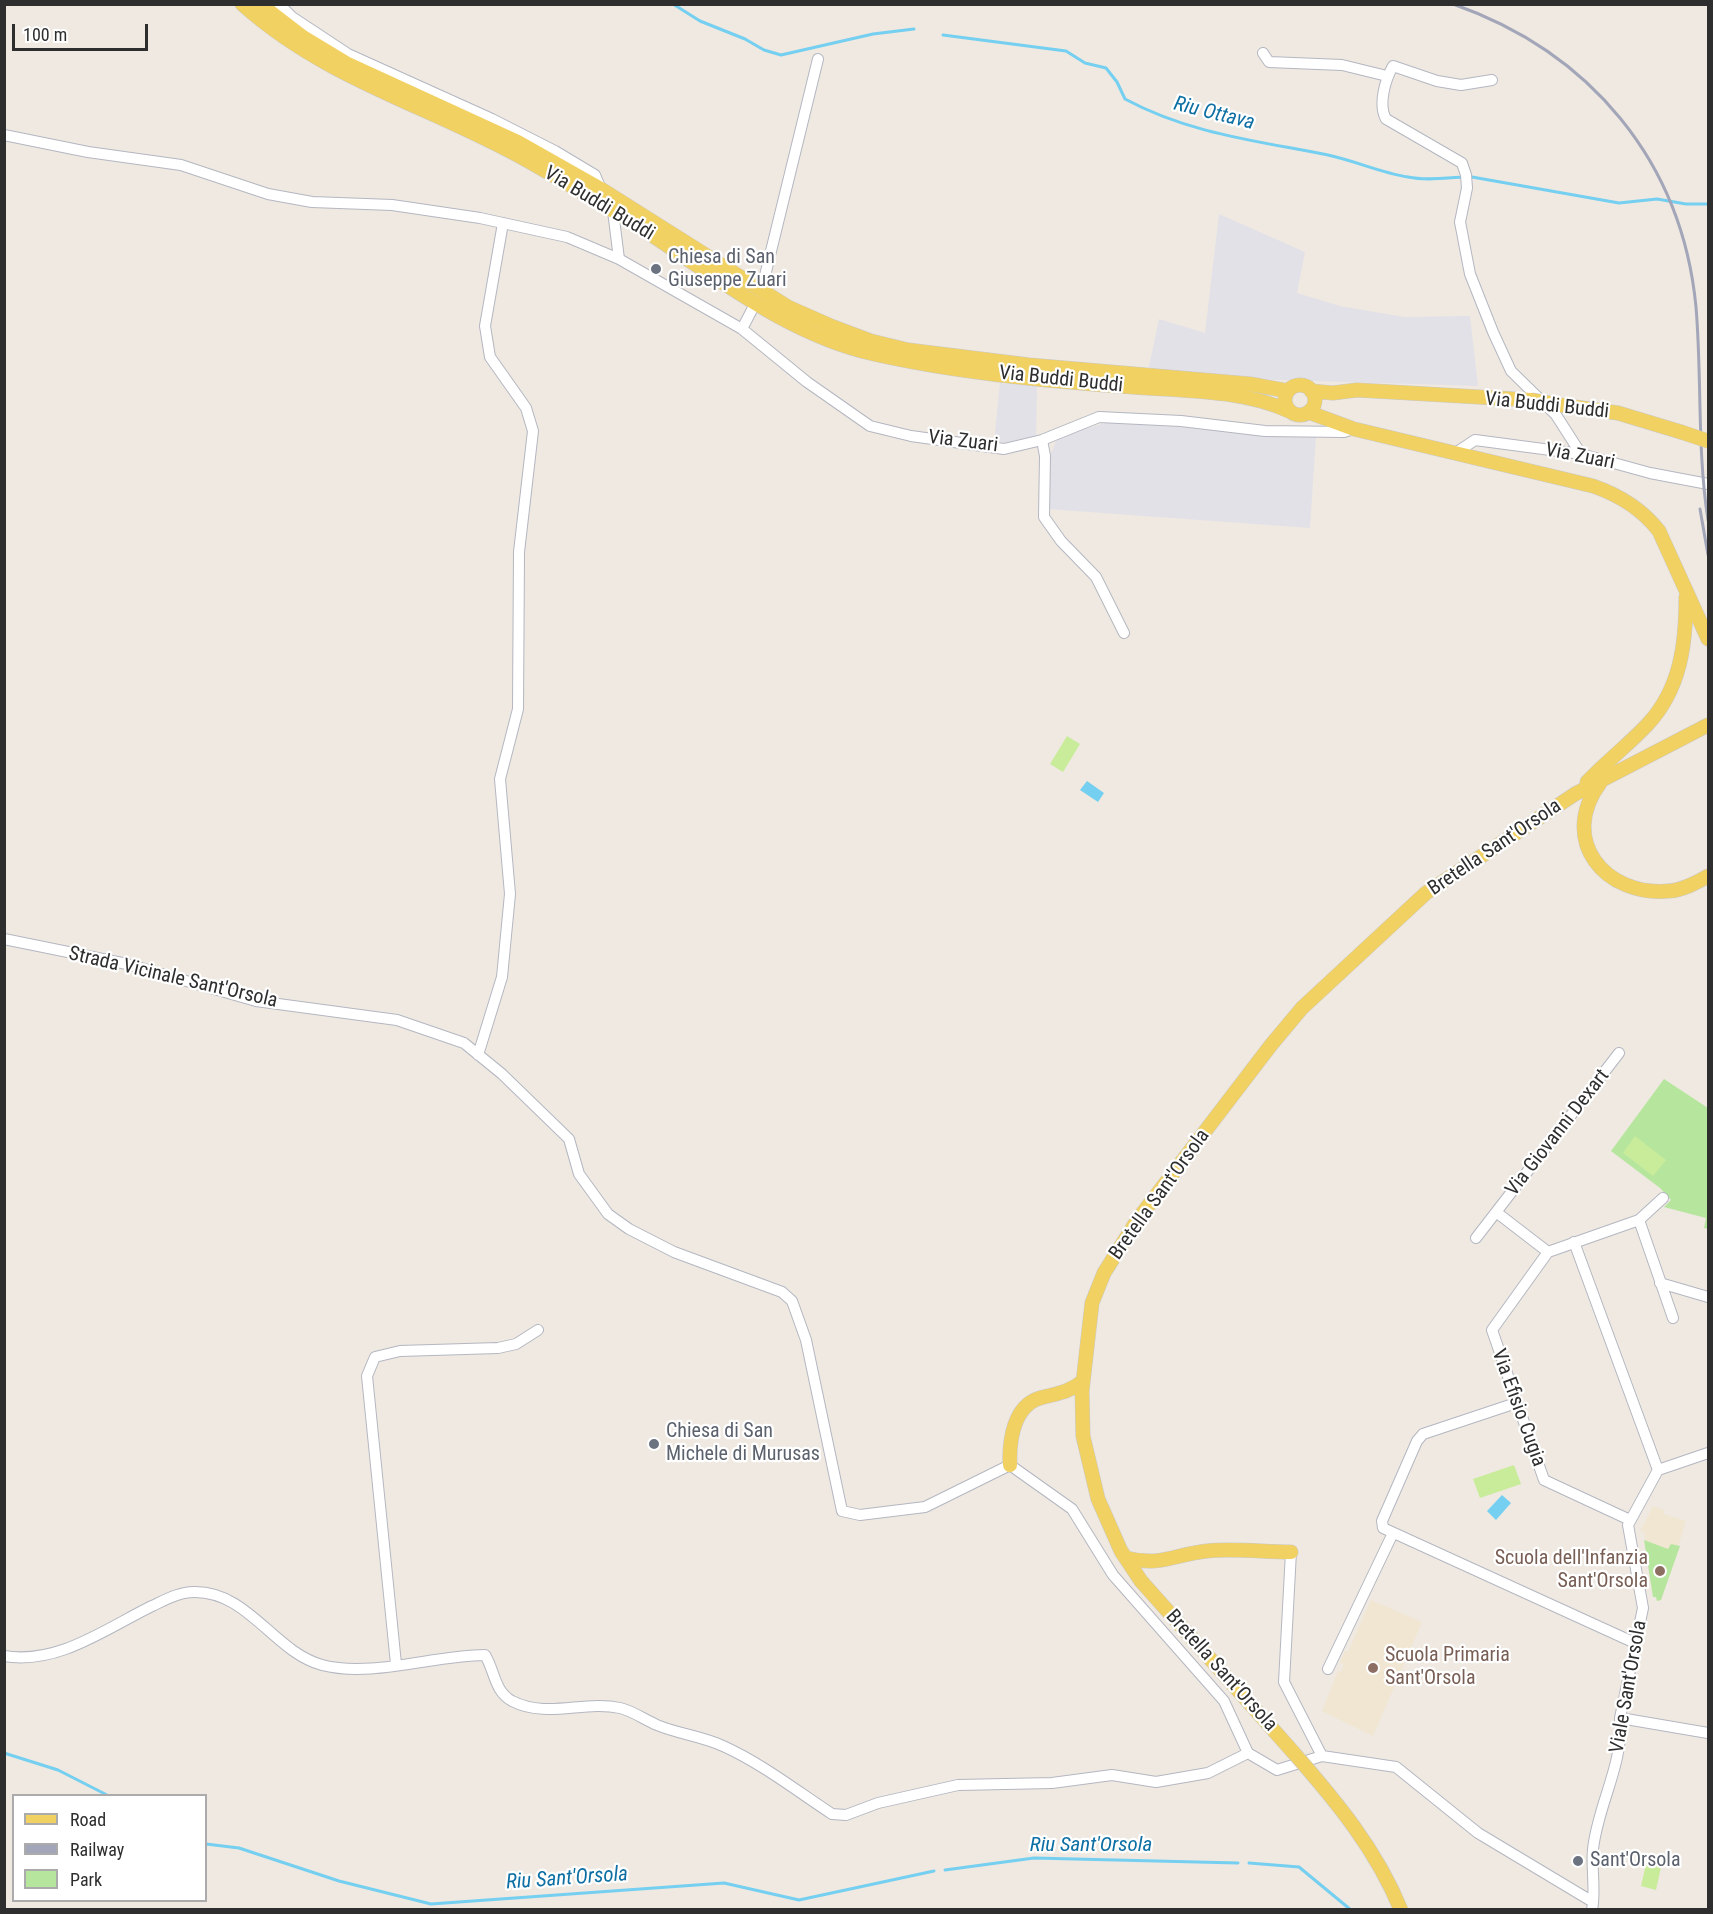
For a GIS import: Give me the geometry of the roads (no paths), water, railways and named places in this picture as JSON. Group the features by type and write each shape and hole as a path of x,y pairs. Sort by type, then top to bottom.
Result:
{"main road":[{"name":"Via Buddi Buddi","path":"242,4 279,34 325,65 524,159 827,339 898,359 1115,386 1231,396 1289,411"},
{"name":"Via Buddi Buddi","path":"260,4 303,37 346,63 518,142 601,189 759,297 831,326 871,341 908,350 1040,366 1250,384 1288,391"},
{"path":"1308,412 1314,400 1311,391 1299,386 1288,391 1285,399 1289,411 1299,415 1308,412 1354,429 1593,486 1621,498 1650,519 1659,531 1708,639"},
{"name":"Via Buddi Buddi","path":"1311,391 1333,393 1357,390 1531,400 1618,413 1708,441"},
{"path":"1575,794 1649,724 1671,690 1685,643 1686,591"},
{"name":"Bretella Sant'Orsola","path":"1401,1910 1371,1848 1346,1814 1153,1594 1126,1558 1098,1499 1083,1436 1083,1381 1092,1303 1110,1264 1138,1219 1302,1008 1426,893 1575,794 1708,725"},
{"path":"1604,778 1591,796 1584,819 1586,842 1597,866 1623,883 1654,891 1672,891 1708,876"},
{"path":"1010,1465 1010,1436 1026,1407 1035,1400 1071,1391 1083,1381"},
{"path":"1053,1396 1072,1401 1082,1410"},
{"path":"1126,1558 1144,1563 1163,1562 1207,1551 1291,1552"},
{"path":"1153,1594 1152,1576 1163,1562"}],"street":[{"path":"279,4 292,17 348,54 492,119 594,175 601,189"},
{"path":"1263,53 1269,62 1342,65 1387,76"},
{"path":"742,329 759,297 818,59"},
{"path":"1492,80 1461,85 1437,81 1397,65 1393,66 1387,76 1382,112 1386,119 1462,163 1467,188 1460,222 1470,274 1492,332 1512,371 1556,415 1581,454"},
{"name":"Via Zuari","path":"4,135 88,152 181,165 268,195 312,202 392,205 502,223 567,237 619,259 742,329 807,382 870,426 911,436 1004,448 1042,440 1099,417 1181,422 1265,431 1344,432 1354,429"},
{"path":"612,212 619,259"},
{"path":"478,1054 502,977 510,894 500,779 518,709 519,552 533,431 526,408 490,357 485,326 502,223"},
{"path":"1042,440 1045,456 1044,517 1061,541 1096,577 1124,633"},
{"name":"Via Zuari","path":"1454,454 1475,440 1581,454 1650,473 1708,484"},
{"name":"Strada Vicinale Sant'Orsola","path":"4,939 127,964 256,1001 397,1020 464,1043 569,1139 579,1174 608,1214 629,1229 674,1252 782,1292 792,1301 806,1340 842,1511 860,1515 925,1507 1010,1465"},
{"name":"Via Giovanni Dexart","path":"1476,1238 1619,1053"},
{"path":"1548,1252 1639,1220 1663,1197"},
{"name":"Via Giovanni Dexart","path":"1496,1212 1548,1252"},
{"path":"1639,1220 1673,1318"},
{"path":"1574,1242 1658,1470"},
{"name":"Via Efisio Cugia","path":"1548,1252 1492,1330 1544,1480 1630,1520"},
{"path":"1660,1283 1708,1297"},
{"path":"396,1664 367,1376 375,1357 400,1351 498,1348 516,1344 538,1330"},
{"path":"1516,1403 1433,1430 1417,1441 1381,1524 1383,1528 1393,1533 1635,1644"},
{"path":"1630,1520 1658,1470 1708,1453"},
{"path":"1010,1465 1072,1509 1113,1575 1224,1701 1248,1753 1276,1770 1322,1756 1396,1767 1478,1833 1593,1906"},
{"name":"Viale Sant'Orsola","path":"1593,1906 1593,1848 1618,1754 1621,1736 1620,1718 1643,1608 1628,1525 1630,1520"},
{"path":"1328,1669 1393,1533"},
{"path":"1291,1552 1284,1682 1322,1756"},
{"path":"4,1656 43,1658 79,1644 171,1597 195,1592 234,1602 296,1652 322,1665 363,1668 485,1655 492,1666 499,1690 511,1700 533,1709 579,1709 604,1706 623,1708 658,1726 722,1745 832,1814 846,1815 878,1803 958,1785 1052,1783 1112,1774 1156,1782 1208,1773 1248,1753"},
{"path":"1620,1718 1708,1733"}],"water":[{"path":"1087,781 1104,793 1098,802 1080,790"},
{"path":"1502,1495 1511,1503 1496,1520 1487,1511"}],"waterway":[{"name":"Riu Ottava","path":"673,4 700,21 745,39 764,50 781,55 873,34 914,29"},
{"name":"Riu Ottava","path":"943,35 1066,51 1085,63 1106,68 1117,82 1125,99 1174,121 1199,128 1328,155 1398,175 1422,179 1463,177"},
{"name":"Riu Ottava","path":"1472,177 1619,203 1657,199 1686,204 1708,204"},
{"name":"Riu Sant'Orsola","path":"4,1753 58,1770 105,1794"},
{"name":"Riu Sant'Orsola","path":"207,1844 239,1848 339,1881 431,1904 724,1883 799,1900 934,1871"},
{"name":"Riu Sant'Orsola","path":"945,1870 1034,1858 1238,1863"},
{"name":"Riu Sant'Orsola","path":"1249,1863 1299,1867 1351,1910"}],"railway":[{"path":"1453,4 1502,25 1547,51 1586,82 1621,119 1649,160 1671,205 1687,254 1696,307 1702,467 1708,520"},
{"path":"1700,509 1708,555"}],"place":[{"name":"Chiesa di San Giuseppe Zuari","path":"656,269"},
{"name":"Chiesa di San Michele di Murusas","path":"654,1444"},
{"name":"Scuola dell'Infanzia Sant'Orsola","path":"1660,1571"},
{"name":"Scuola Primaria Sant'Orsola","path":"1373,1668"},
{"name":"Sant'Orsola","path":"1578,1861"}]}
